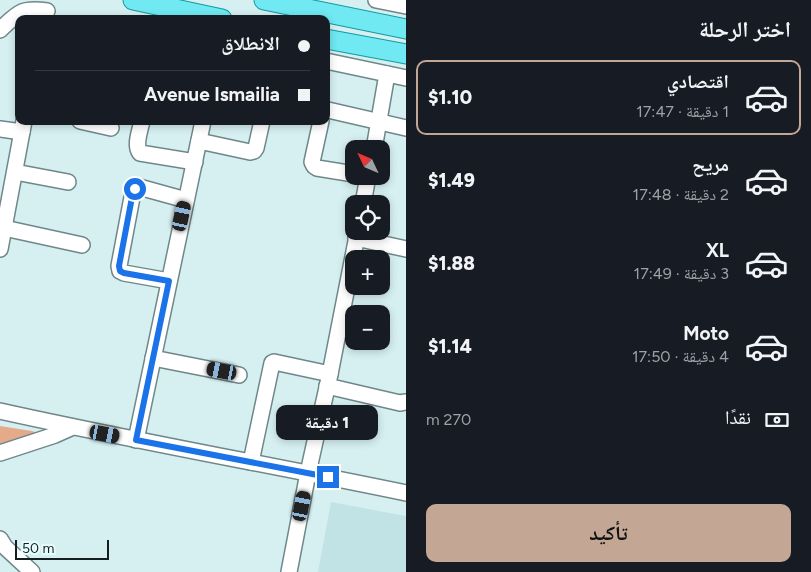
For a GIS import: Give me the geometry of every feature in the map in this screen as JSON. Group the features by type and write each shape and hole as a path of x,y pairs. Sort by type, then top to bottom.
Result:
{"main road":[{"path":"134,0 201,15"},
{"path":"264,0 406,29"},
{"path":"330,40 406,54"}],"street":[{"path":"376,0 406,6"},
{"path":"16,15 34,9 48,10"},
{"path":"0,30 15,16"},
{"path":"330,62 406,78"},
{"path":"376,140 387,74"},
{"path":"330,110 406,128"},
{"path":"98,125 111,128"},
{"path":"141,125 137,146 140,153 195,162"},
{"path":"136,440 202,125"},
{"path":"199,142 250,152 254,151 261,125"},
{"path":"320,125 312,162 314,166 345,173"},
{"path":"0,129 23,127 0,249"},
{"path":"15,172 68,182"},
{"path":"169,281 120,271 119,266 133,192 139,187 186,200"},
{"path":"4,228 82,245"},
{"path":"289,572 356,240"},
{"path":"373,240 406,250"},
{"path":"153,358 239,375"},
{"path":"250,462 272,363 274,362 400,403 406,402"},
{"path":"0,411 136,440 406,493"},
{"path":"0,453 73,427"},
{"path":"0,539 5,547 32,572"}],"shaded area":[{"path":"0,426 32,431 40,434 0,452"},
{"path":"331,502 406,516 406,572 318,572"}],"route":[{"path":"135,189 129,210 119,266 120,271 169,281 136,440 328,477"}]}
